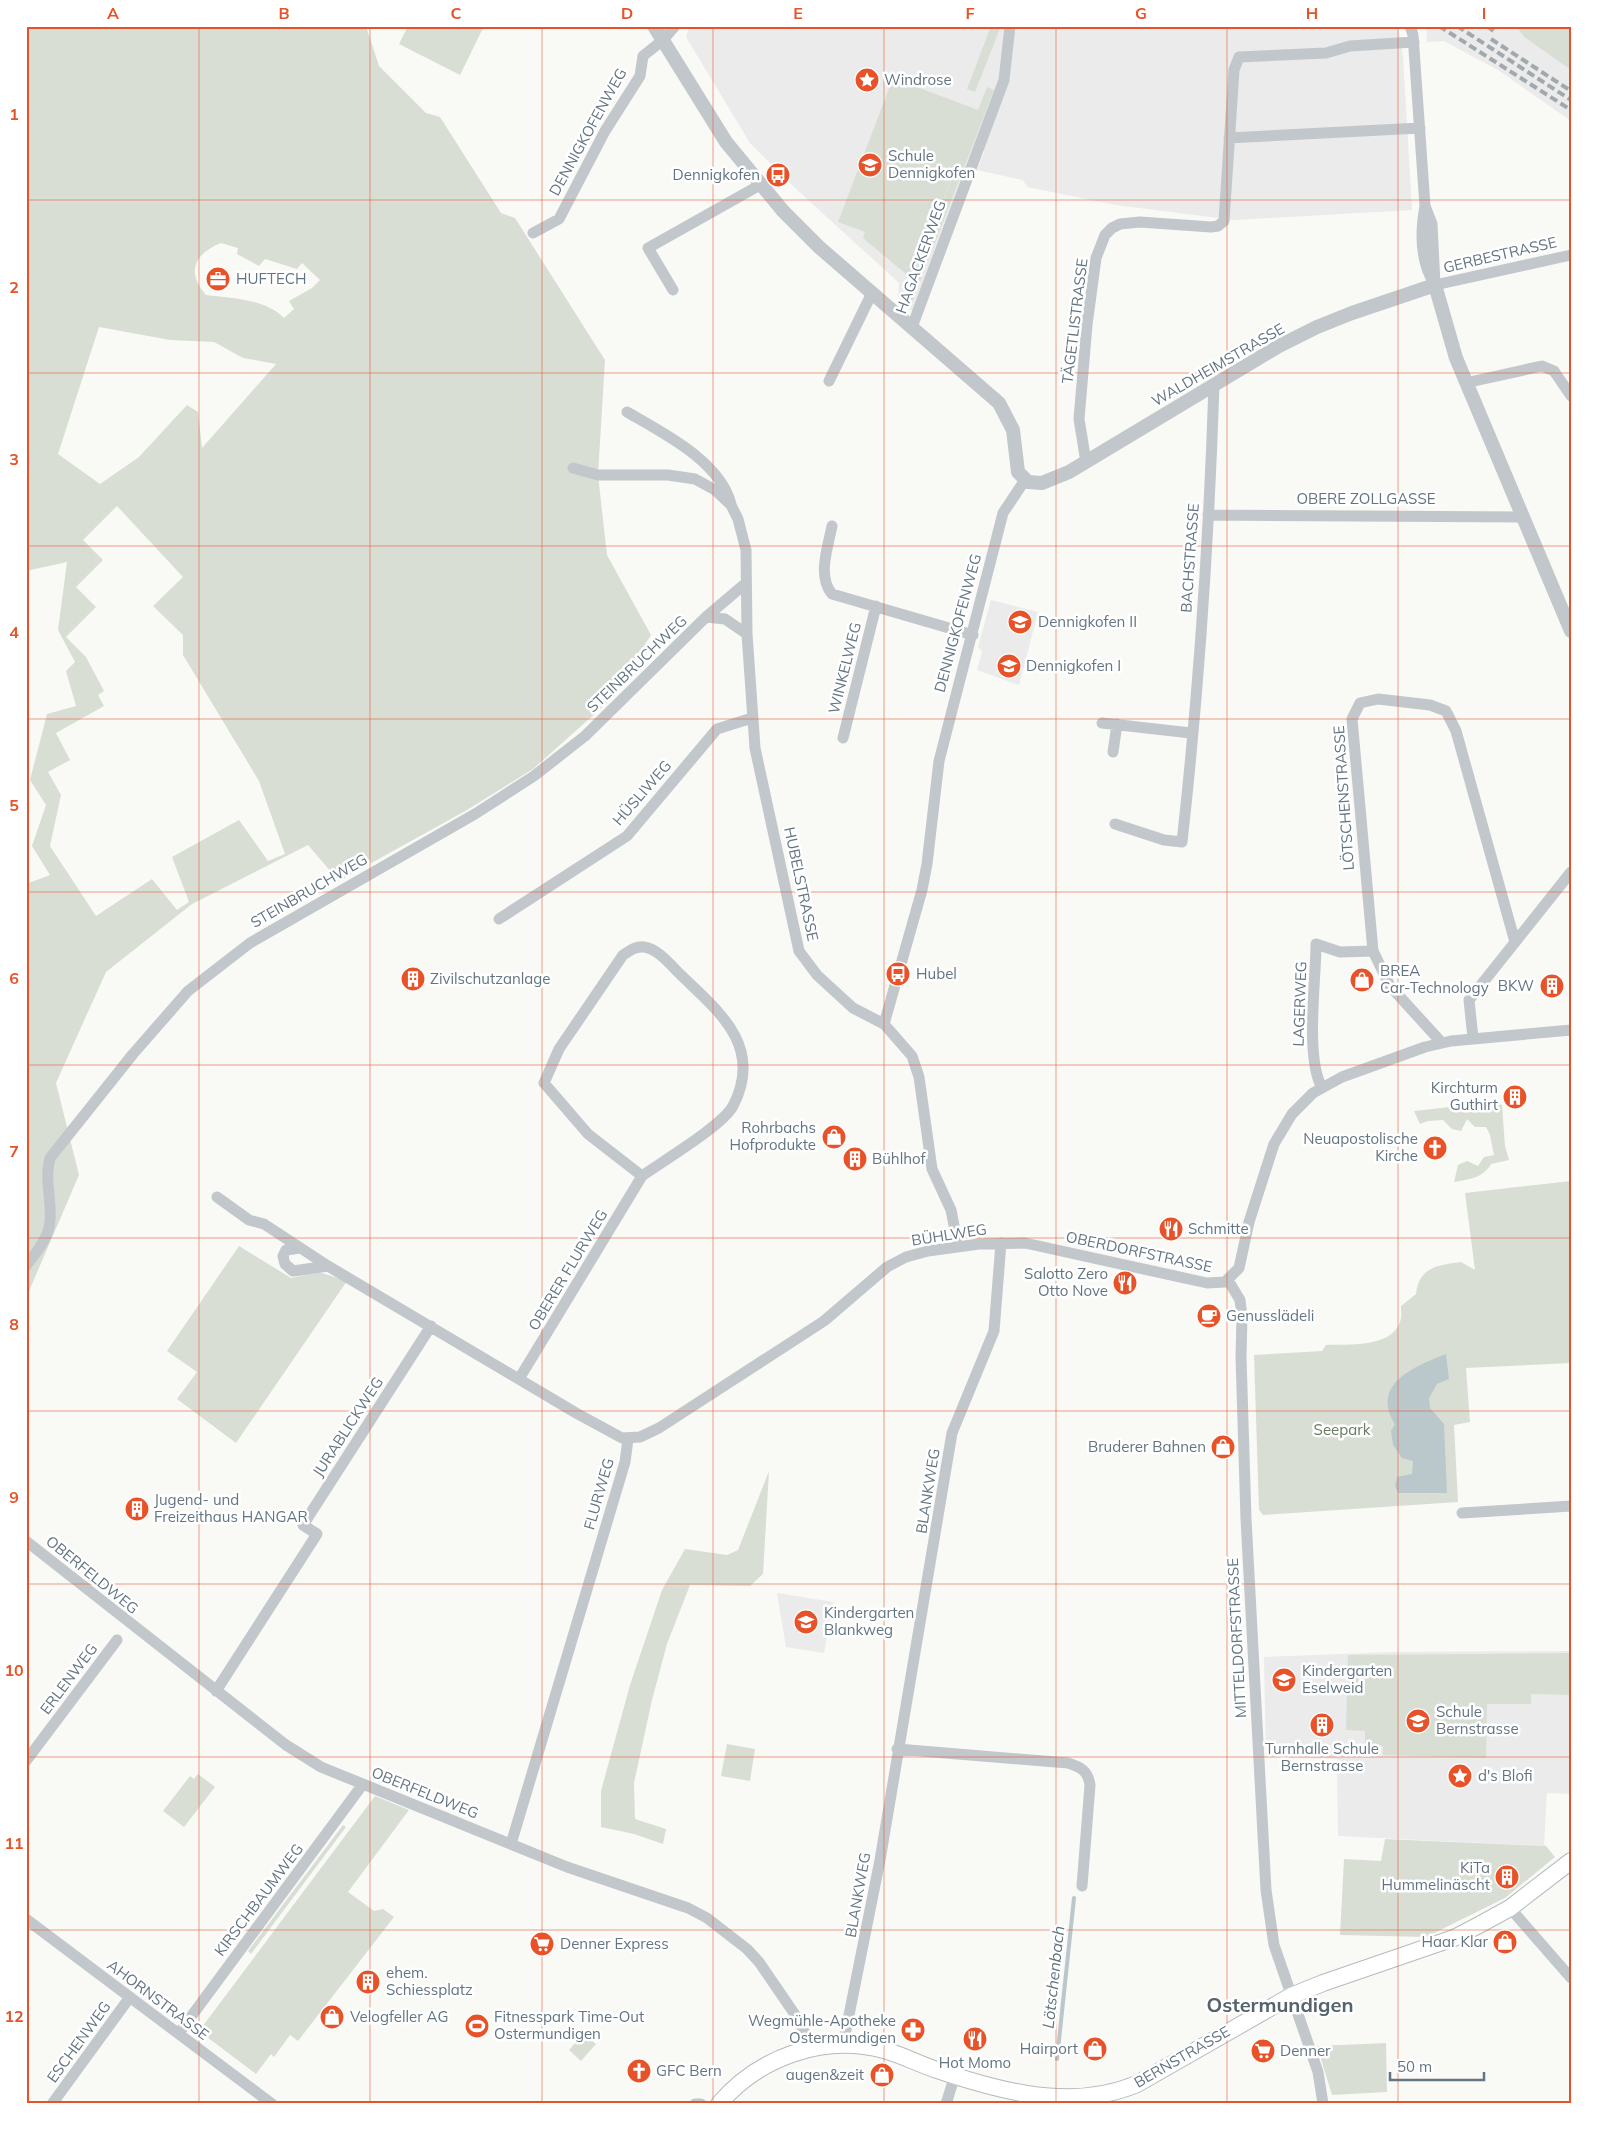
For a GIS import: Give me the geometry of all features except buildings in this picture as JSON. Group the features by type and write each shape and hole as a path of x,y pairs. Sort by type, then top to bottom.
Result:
{"main road":[{"name":"BERNSTRASSE","path":"719,2104 730,2091 750,2074 781,2057 813,2048 844,2045 884,2050 954,2075 1027,2094 1052,2098 1079,2098 1116,2093 1138,2084 1291,1996 1323,1983 1454,1938 1510,1908 1571,1861"}],"street":[{"path":"654,26 707,114 760,186 799,228 999,403 1013,430 1017,469 1025,480"},
{"name":"DENNIGKOFENWEG","path":"533,233 559,219 605,131 640,76 643,56 663,40 675,26"},
{"name":"HAGACKERWEG","path":"912,327 1002,84 1010,26"},
{"path":"1413,32 1425,206 1421,226 1426,270 1435,285 1447,332 1465,383 1571,631"},
{"name":"TÄGETLISTRASSE","path":"1086,462 1079,419 1088,325 1100,245 1105,235 1112,228 1120,224 1140,222 1218,226 1224,221 1234,70 1239,57 1326,52 1413,32"},
{"path":"1229,138 1420,128"},
{"path":"673,290 648,248 760,186"},
{"name":"GERBESTRASSE","path":"1435,285 1571,255"},
{"name":"WALDHEIMSTRASSE","path":"1025,480 1035,484 1042,483 1069,472 1214,385 1317,327 1352,312 1435,285"},
{"path":"828,381 872,293"},
{"path":"1465,383 1542,366 1554,371 1571,396"},
{"name":"BACHSTRASSE","path":"1115,824 1164,840 1182,842 1208,515 1214,385"},
{"name":"HUBELSTRASSE","path":"627,412 665,434 710,468 725,485 744,537 747,634 755,748 799,950 817,975 853,1008 884,1024 905,1046 917,1067 932,1169 951,1210 958,1246"},
{"name":"HUBELSTRASSE","path":"573,468 598,475 668,475 688,478 707,484 731,505"},
{"name":"DENNIGKOFENWEG","path":"884,1024 922,890 928,864 939,761 1003,513 1025,480"},
{"name":"OBERE ZOLLGASSE","path":"1208,515 1523,517"},
{"name":"WINKELWEG","path":"832,526 824,578 826,587 832,594 972,635"},
{"name":"STEINBRUCHWEG","path":"26,1266 43,1242 50,1221 47,1178 50,1158 133,1054 188,991 250,942 476,814 534,776 585,736 706,618 746,583"},
{"name":"WINKELWEG","path":"843,738 876,606"},
{"name":"STEINBRUCHWEG","path":"706,618 725,619 747,634"},
{"name":"LÖTSCHENSTRASSE","path":"1373,951 1352,719 1360,703 1378,699 1430,705 1446,711 1456,731 1515,942"},
{"name":"HÜSLIWEG","path":"499,919 627,836 717,729 752,718"},
{"path":"1102,723 1191,733"},
{"path":"1113,752 1117,724"},
{"path":"1473,1038 1469,1000 1571,872"},
{"name":"LAGERWEG","path":"1322,1088 1315,1076 1314,1063 1313,1021 1316,944 1340,952 1373,951"},
{"name":"OBERER FLURWEG","path":"520,1379 642,1176 716,1124 732,1108 741,1085 742,1056 728,1021 661,956 645,947 636,948 623,955 559,1049 544,1083 588,1134 642,1176"},
{"path":"1373,951 1390,986 1442,1043"},
{"name":"OBERDORFSTRASSE","path":"1001,1242 1041,1246 1212,1284 1228,1280 1241,1263 1249,1222 1267,1161 1281,1130 1299,1105 1322,1088 1362,1069 1442,1043 1473,1038 1571,1030"},
{"path":"217,1197 249,1220 264,1224 328,1266 611,1434 628,1439"},
{"name":"BÜHLWEG","path":"628,1439 640,1437 672,1421 824,1321 876,1274 906,1257 958,1246 1001,1242"},
{"name":"BLANKWEG","path":"844,2045 880,1860 897,1749 930,1572 952,1433 994,1331 1001,1242"},
{"path":"300,1248 286,1250 283,1256 285,1264 293,1271 328,1266"},
{"name":"MITTELDORFSTRASSE","path":"1228,1280 1238,1294 1242,1316 1241,1357 1246,1519 1266,1890 1274,1945 1318,2072 1323,2104"},
{"name":"JURABLICKWEG","path":"216,1691 317,1534 303,1525 431,1326"},
{"name":"FLURWEG","path":"511,1844 622,1470 628,1439"},
{"path":"1462,1513 1571,1506"},
{"name":"OBERFELDWEG","path":"26,1541 304,1758 363,1784 568,1867 688,1908 707,1918 747,1949 759,1962 796,2016 813,2048"},
{"name":"ERLENWEG","path":"26,1761 117,1640"},
{"path":"897,1749 1068,1763 1082,1768 1089,1776 1090,1785 1082,1886"},
{"name":"KIRSCHBAUMWEG","path":"178,2033 363,1784"},
{"path":"1510,1908 1571,1978"},
{"name":"AHORNSTRASSE","path":"26,1919 272,2104"},
{"name":"ESCHENWEG","path":"52,2104 130,1997"},
{"path":"946,2104 954,2075"},
{"path":"695,2104 701,2104"}],"shaded area":[{"name":"Schule Dennigkofen","path":"690,26 1007,26 1003,68 913,312 898,297 899,283 794,187 750,143 686,37"},
{"path":"1013,26 1398,26 1403,57 1412,210 1234,220 1116,205 1027,187 1023,180 977,170 984,152 982,147"},
{"path":"1426,26 1516,26 1524,37 1571,70 1571,121 1498,70 1444,41 1427,42"},
{"path":"991,600 1038,612 1019,685 977,670 982,652 978,647"},
{"path":"1446,1354 1449,1379 1437,1384 1429,1398 1430,1408 1444,1424 1447,1493 1398,1493 1395,1486 1397,1477 1412,1474 1413,1461 1402,1458 1393,1445 1391,1431 1395,1424 1389,1410 1388,1398 1392,1387 1400,1378 1421,1364"},
{"name":"Kindergarten Blankweg","path":"777,1593 833,1602 824,1653 786,1647"},
{"name":"Schule Bernstrasse","path":"1569,1651 1571,1794 1547,1793 1544,1844 1546,1846 1338,1836 1337,1759 1266,1757 1264,1657 1393,1652"}],"green space":[{"path":"26,26 366,26 379,66 426,113 440,117 501,213 515,218 605,360 598,475 607,555 651,635 607,703 533,769 467,810 339,881 308,845 192,904 106,972 56,1083 79,1175 26,1298 26,884 50,875 32,846 46,805 30,780 47,714 76,706 66,671 75,662 58,630 67,562 26,571","holes":["221,243 238,248 237,254 259,266 265,259 297,269 302,263 320,280 312,288 289,301 294,309 284,318 268,307 248,300 206,295 196,279 196,264 204,253","99,327 170,340 214,342 243,358 276,364 202,448 198,412 187,405 139,457 100,484 58,454","117,506 183,577 153,606 183,635 183,655 259,781 285,854 268,861 239,820 172,857 189,902 177,910 152,879 96,916 50,846 61,795 48,772 70,760 56,733 104,706 98,695 104,691 86,657 66,637 96,607 76,587 103,560 83,540"]},
{"path":"408,26 484,26 460,75 399,44"},
{"path":"991,26 1001,26 975,92 967,89"},
{"path":"1516,26 1571,26 1571,70 1524,37"},
{"path":"893,78 978,110 987,87 994,90 913,300 906,297 964,147 912,279 863,238 865,232 838,222"},
{"path":"1496,1102 1502,1105 1505,1146 1509,1160 1491,1164 1488,1169 1476,1177 1454,1182 1458,1165 1467,1161 1478,1166 1484,1157 1494,1155 1490,1135 1486,1127 1475,1127 1467,1119 1461,1131 1452,1129 1443,1120 1428,1121 1420,1124 1414,1111"},
{"name":"Seepark","path":"1571,1181 1571,1363 1466,1368 1470,1422 1454,1425 1458,1502 1263,1515 1259,1510 1254,1355 1322,1351 1326,1345 1368,1343 1388,1336 1400,1322 1401,1306 1416,1294 1421,1278 1425,1273 1437,1266 1461,1262 1475,1270 1465,1193"},
{"path":"239,1246 291,1278 319,1272 347,1281 236,1443 177,1399 197,1372 167,1351"},
{"path":"769,1471 763,1574 750,1586 690,1585 667,1644 652,1700 634,1783 635,1819 666,1829 663,1844 634,1834 601,1827 601,1791 630,1685 662,1590 685,1549 727,1555 738,1550"},
{"path":"1569,1653 1571,1695 1531,1694 1531,1704 1487,1704 1486,1758 1383,1755 1383,1746 1365,1745 1365,1731 1346,1730 1348,1655"},
{"path":"727,1744 755,1749 750,1781 721,1776"},
{"path":"198,1774 215,1787 184,1827 163,1811 190,1776 194,1779"},
{"path":"375,1796 409,1810 348,1892 374,1911 383,1909 394,1917 298,2041 290,2035 274,2057 271,2054 256,2074 199,2031"},
{"path":"343,1825 346,1827 251,1954 248,1951"},
{"path":"1385,1839 1546,1846 1555,1857 1505,1898 1426,1937 1340,1935 1344,1859 1381,1861"},
{"path":"584,2033 596,2044 581,2061 569,2050"},
{"path":"1386,2043 1387,2092 1332,2095 1317,2046"}],"waterway":[{"name":"Lötschenbach","path":"1057,2059 1074,1898"}],"railway":[{"path":"1439,26 1571,110"},
{"path":"1457,26 1571,100"},
{"path":"1487,26 1495,32"},
{"path":"1491,39 1571,91"}],"place":[{"name":"Windrose","path":"867,80"},
{"name":"Schule Dennigkofen","path":"870,165"},
{"name":"Dennigkofen","path":"778,175"},
{"name":"HUFTECH","path":"218,279"},
{"name":"Dennigkofen II","path":"1020,622"},
{"name":"Dennigkofen I","path":"1009,666"},
{"name":"Hubel","path":"898,974"},
{"name":"Zivilschutzanlage","path":"413,979"},
{"name":"BREA Car-Technology","path":"1362,980"},
{"name":"BKW","path":"1552,986"},
{"name":"Kirchturm Guthirt","path":"1515,1097"},
{"name":"Rohrbachs Hofprodukte","path":"834,1137"},
{"name":"Neuapostolische Kirche","path":"1435,1148"},
{"name":"Bühlhof","path":"855,1159"},
{"name":"Schmitte","path":"1171,1229"},
{"name":"Salotto Zero Otto Nove","path":"1125,1283"},
{"name":"Genusslädeli","path":"1209,1316"},
{"name":"Bruderer Bahnen","path":"1223,1447"},
{"name":"Jugend- und Freizeithaus HANGAR","path":"137,1509"},
{"name":"Kindergarten Blankweg","path":"806,1622"},
{"name":"Kindergarten Eselweid","path":"1284,1680"},
{"name":"Schule Bernstrasse","path":"1418,1721"},
{"name":"Turnhalle Schule Bernstrasse","path":"1322,1725"},
{"name":"d's Blofi","path":"1460,1776"},
{"name":"KiTa Hummelinäscht","path":"1507,1877"},
{"name":"Haar Klar","path":"1505,1942"},
{"name":"Denner Express","path":"542,1944"},
{"name":"ehem. Schiessplatz","path":"368,1982"},
{"name":"Velogfeller AG","path":"332,2017"},
{"name":"Fitnesspark Time-Out Ostermundigen","path":"477,2026"},
{"name":"Wegmühle-Apotheke Ostermundigen","path":"913,2030"},
{"name":"Hot Momo","path":"975,2039"},
{"name":"Hairport","path":"1095,2049"},
{"name":"Denner","path":"1263,2051"},
{"name":"GFC Bern","path":"639,2071"},
{"name":"augen&zeit","path":"882,2075"}],"district":[{"name":"Ostermundigen","path":"1280,2005"}]}
